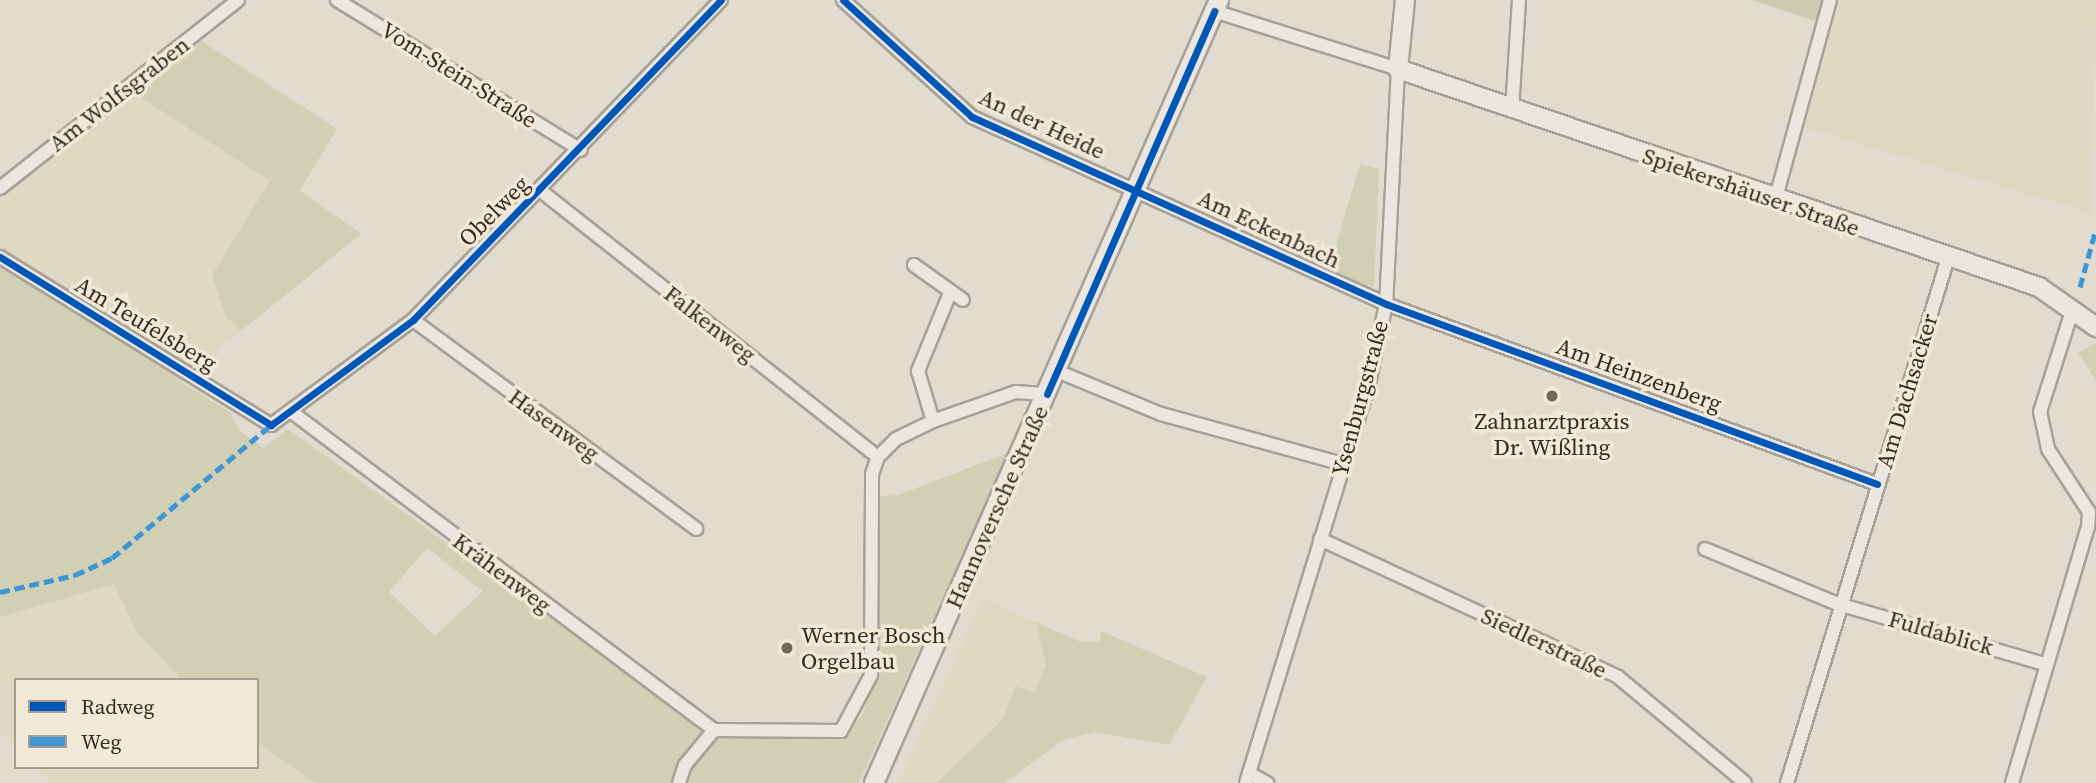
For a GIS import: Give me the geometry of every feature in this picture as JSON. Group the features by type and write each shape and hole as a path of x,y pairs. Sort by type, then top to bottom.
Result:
{"main road":[{"name":"Ysenburgstraße","path":"1398,69 1405,0"},
{"name":"Hannoversche Straße","path":"874,783 1217,6"},
{"name":"Spiekershäuser Straße","path":"1398,69 1775,201 2039,287 2073,308 2096,327"}],"street":[{"name":"Am Wolfsgraben","path":"0,188 238,0"},
{"name":"Vom-Stein-Straße","path":"337,0 582,150"},
{"name":"Obelweg","path":"271,425 293,414 412,320 582,150 721,0"},
{"name":"An der Heide","path":"843,0 972,117 1137,189"},
{"path":"1512,111 1519,0"},
{"path":"1775,201 1830,0"},
{"path":"1217,6 1398,69"},
{"name":"Ysenburgstraße","path":"1248,778 1343,464 1386,304 1398,69"},
{"name":"Am Eckenbach","path":"1137,189 1386,304"},
{"name":"Falkenweg","path":"541,191 878,457"},
{"name":"Am Teufelsberg","path":"0,257 271,425"},
{"name":"Am Dachsacker","path":"1787,783 1822,679 1838,604 1948,258"},
{"path":"914,265 963,300"},
{"path":"933,421 918,371 950,293"},
{"name":"Am Heinzenberg","path":"1386,304 1877,484"},
{"path":"2012,783 2089,512 2041,433 2039,412 2073,308"},
{"name":"Hasenweg","path":"412,320 696,529"},
{"path":"1057,371 1161,414 1343,464"},
{"path":"679,783 685,765 714,730 841,731 857,709 871,675 872,474 878,457 896,439 933,421 1016,392 1047,394"},
{"name":"Krähenweg","path":"293,414 714,730"},
{"name":"Siedlerstraße","path":"1320,539 1618,677 1745,783"},
{"path":"1705,549 1838,604"},
{"name":"Fuldablick","path":"1838,604 2044,664"},
{"path":"1248,778 1267,783"}],"shaded area":[{"path":"1752,0 1824,0 1818,22"},
{"path":"1839,0 2096,0 2091,213 1804,127"},
{"path":"202,41 337,129 300,190 361,234 241,331 226,316 212,275 270,181 134,93"},
{"path":"134,93 270,181 212,275 226,315 241,331 194,368 0,246 0,198"},
{"path":"1360,164 1379,169 1374,287 1328,273"},
{"path":"0,246 194,368 181,382 230,412 239,430 263,448 288,429 716,736 842,738 862,715 875,678 877,497 898,495 1008,453 859,783 315,783 259,743 259,678 180,678 137,632 114,584 0,617","holes":["427,548 483,591 435,636 389,592"]},
{"path":"2096,343 2096,381 2078,352"},
{"path":"114,583 137,632 180,678 14,678 14,746 0,733 0,617"},
{"path":"983,598 1036,622 1046,665 1035,692 1015,686 1004,718 937,783 898,783"},
{"path":"1036,622 1081,642 1100,641 1101,631 1207,677 1169,745 1095,732 1065,739 1004,783 937,783 1004,718 1015,686 1035,692 1046,665"},
{"path":"259,743 315,783 50,783 37,769 259,769"}],"marked path":[{"path":"2080,287 2096,229"},
{"path":"0,592 75,575 112,558 271,425"}],"cycle path":[{"path":"0,257 271,425 413,320 721,0"},
{"path":"843,0 972,117 1386,304 1877,484"},
{"path":"1047,394 1214,11"}],"place":[{"name":"Zahnarztpraxis Dr. Wißling","path":"1552,396"},
{"name":"Werner Bosch Orgelbau","path":"787,648"}]}
